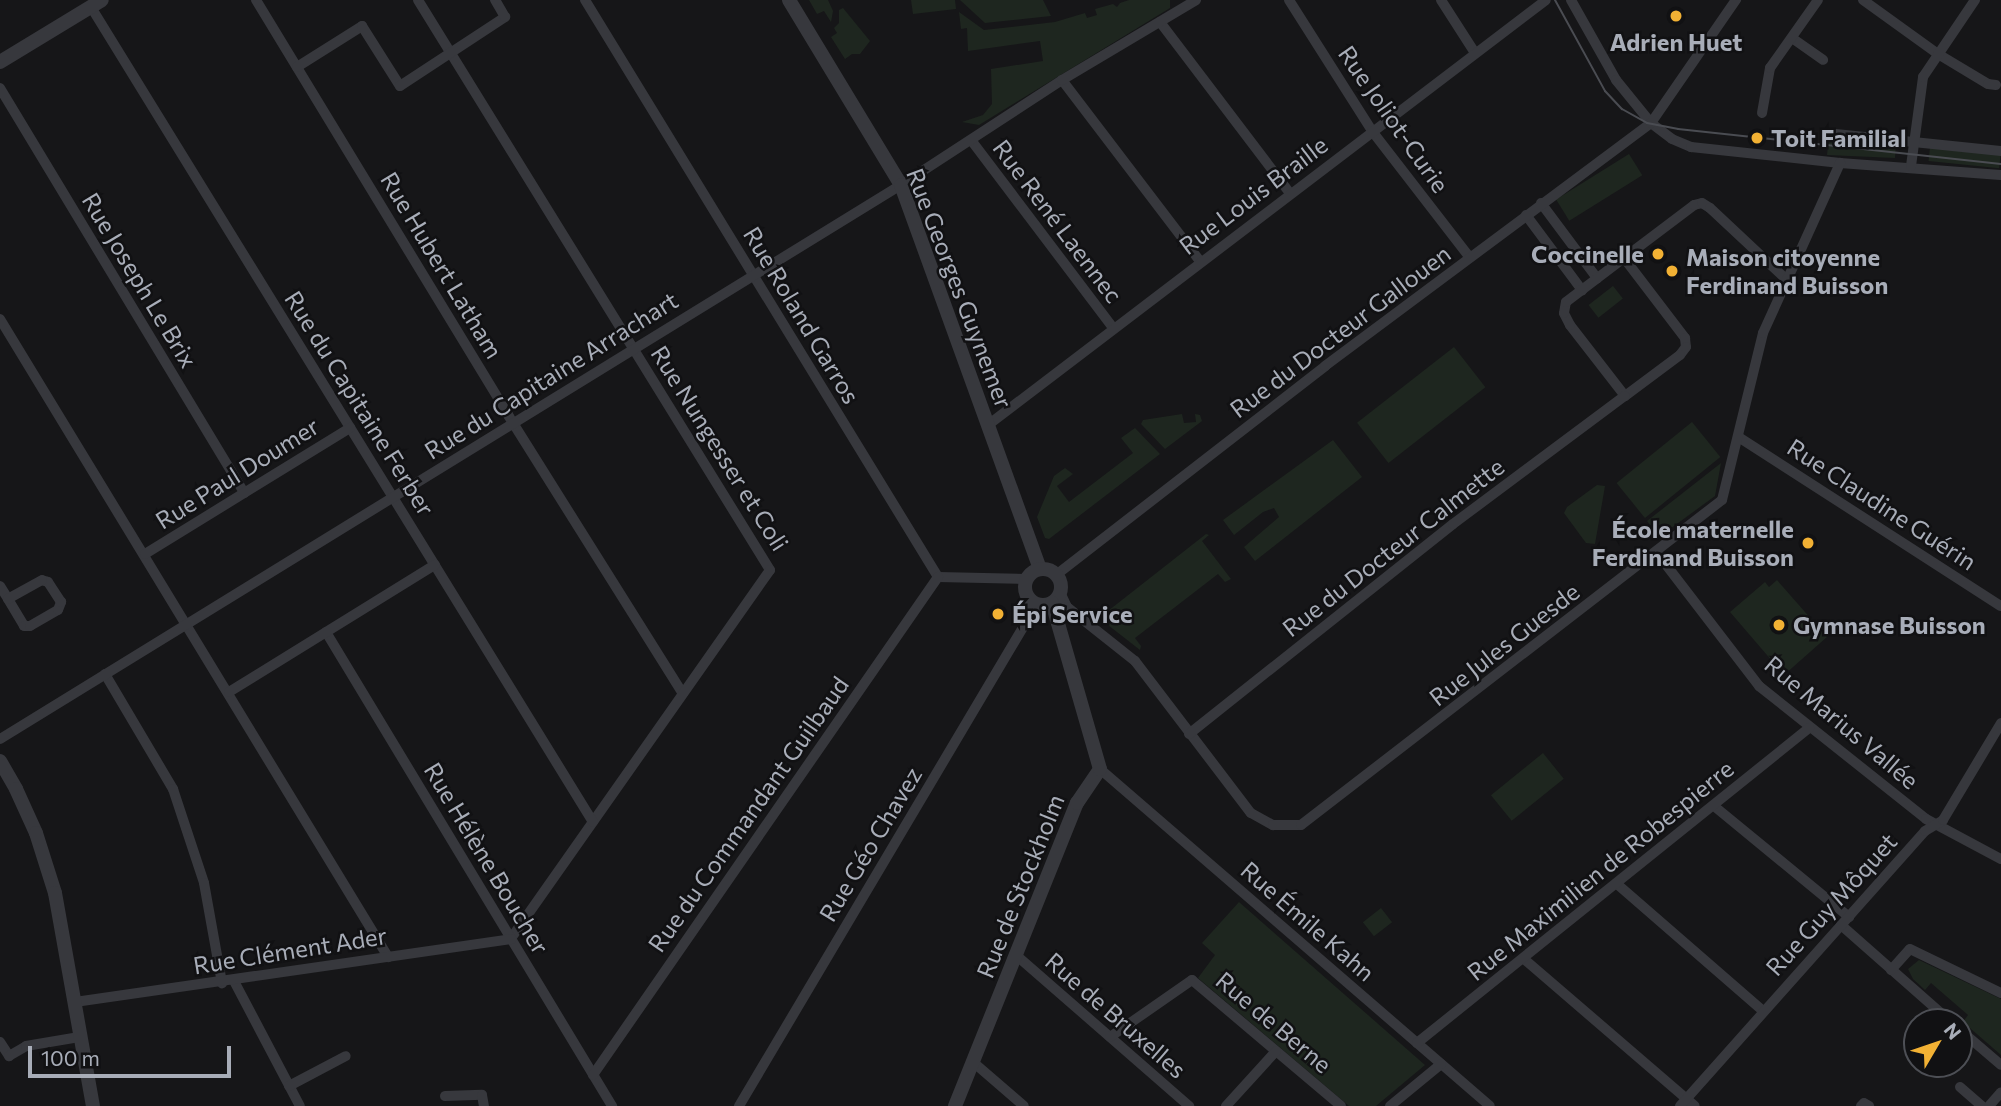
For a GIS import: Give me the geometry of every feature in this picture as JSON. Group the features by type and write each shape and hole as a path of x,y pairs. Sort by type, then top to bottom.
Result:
{"street":[{"name":"Rue Hubert Latham","path":"256,0 513,423 683,694"},
{"name":"Rue Nungesser et Coli","path":"418,0 770,570 511,939"},
{"path":"298,67 362,26 400,86 505,17 495,0"},
{"name":"Rue Roland Garros","path":"585,0 938,577"},
{"name":"Rue Georges Guynemer","path":"789,0 901,185 1040,569"},
{"name":"Rue du Capitaine Arrachart","path":"0,739 901,185 1062,80 1196,0"},
{"name":"Rue Joliot-Curie","path":"1289,0 1372,131 1470,258"},
{"path":"1441,0 1475,53"},
{"name":"Rue Louis Braille","path":"988,425 1546,0"},
{"path":"1571,0 1616,80 1651,122 1672,139 1691,147 1840,163 1911,166 2001,175"},
{"name":"Rue du Docteur Gallouen","path":"1056,575 1525,215 1651,122 1736,0"},
{"path":"1762,113 1770,68 1818,0"},
{"path":"1863,0 1938,54 1988,84 1999,83"},
{"path":"1911,166 1923,77 1975,0"},
{"path":"0,62 96,3"},
{"name":"Rue du Capitaine Ferber","path":"96,3 350,428 593,822"},
{"path":"1160,22 1290,193"},
{"path":"1792,38 1823,60"},
{"path":"1062,80 1200,261"},
{"name":"Rue Joseph Le Brix","path":"0,88 244,493"},
{"path":"1826,133 2001,151"},
{"name":"Rue René Laennec","path":"971,140 1113,328"},
{"name":"Rue Jules Guesde","path":"1056,597 1135,661 1251,813 1273,825 1301,825 1657,553 1722,500 1740,438 1763,333 1840,163"},
{"path":"1625,396 1564,313 1566,302 1694,205 1702,203 1786,279"},
{"path":"1541,204 1597,278"},
{"path":"1525,215 1582,290"},
{"name":"Rue du Docteur Calmette","path":"1189,734 1453,524 1680,355 1686,347 1685,338 1624,258"},
{"path":"0,319 229,692 387,957"},
{"name":"Rue Paul Doumer","path":"145,554 350,428"},
{"name":"Rue Claudine Guérin","path":"1740,438 2001,606"},
{"name":"Rue Marius Vallée","path":"1657,553 1759,686 1935,825 2001,859"},
{"path":"229,692 435,565"},
{"path":"938,577 1026,579 1040,569 1056,575 1056,597 1100,769"},
{"name":"Rue du Commandant Guilbaud","path":"593,1075 938,577"},
{"path":"1026,579 1026,593 1034,603 1056,597"},
{"path":"0,586 24,626 30,626 58,610 61,602 48,582 43,580 8,599"},
{"name":"Rue Géo Chavez","path":"738,1106 1026,624 1034,603"},
{"name":"Rue Hélène Boucher","path":"326,632 612,1106"},
{"path":"105,674 173,789 204,883 228,982 299,1106"},
{"name":"Rue Guy Môquet","path":"1687,1103 1763,1011 1924,831 1943,820 2001,723"},
{"name":"Rue Maximilien de Robespierre","path":"1417,1043 1809,727"},
{"path":"0,761 36,833 51,881 93,1106"},
{"name":"Rue de Stockholm","path":"955,1106 1077,803 1100,769"},
{"name":"Rue Émile Kahn","path":"1100,769 1490,1106"},
{"path":"1714,806 1845,921 1891,970 1935,1008"},
{"path":"1617,884 1763,1011"},
{"name":"Rue Clément Ader","path":"75,1002 511,939"},
{"path":"1891,970 1910,949 2001,993"},
{"name":"Rue de Bruxelles","path":"1016,955 1189,1106"},
{"path":"1524,959 1687,1103"},
{"name":"Rue de Berne","path":"1110,1037 1192,980 1341,1106"},
{"path":"0,1042 5,1061 26,1046 79,1037"},
{"path":"1973,1041 2001,1065"},
{"path":"1226,1106 1276,1051"},
{"path":"289,1086 346,1056"},
{"path":"973,1062 1024,1106"},
{"path":"1390,1106 1441,1064"},
{"path":"1960,1087 1982,1106"},
{"path":"1989,1106 2001,1092"},
{"path":"446,1096 482,1095 484,1106"},
{"path":"1861,1106 1864,1102 1869,1106"}],"shaded area":[{"path":"809,0 828,0 833,11 831,22 824,11 817,14"},
{"path":"911,0 955,0 956,9 913,14"},
{"path":"960,0 1043,0 1051,16 985,23"},
{"path":"1129,0 1170,0 1170,8 979,125 962,122 983,115 992,104 991,69 1043,61 1040,41 968,51 967,28 961,29 959,12 984,30 1055,22 1085,13 1087,18 1097,15 1095,9 1113,4 1117,7"},
{"path":"843,8 870,41 860,54 852,54 845,59 831,37 837,33 834,28 839,23 839,10"},
{"path":"1829,137 1896,144 1895,158 1827,155"},
{"path":"1930,147 2001,154 1999,168 1929,161"},
{"path":"1629,154 1642,175 1569,221 1556,200"},
{"path":"1613,286 1623,299 1598,318 1589,305"},
{"path":"1454,347 1485,387 1388,463 1357,423"},
{"path":"1182,414 1184,423 1196,422 1195,414 1200,415 1202,421 1165,449 1141,424 1143,420"},
{"path":"1692,422 1720,457 1645,518 1617,483"},
{"path":"1135,428 1160,454 1049,539 1045,538 1037,517 1054,476 1065,468 1073,474 1057,486 1069,502 1133,453 1121,438"},
{"path":"1333,440 1362,477 1255,561 1244,547 1279,517 1274,508 1263,512 1234,535 1223,520"},
{"path":"1721,463 1715,496 1659,537 1647,521"},
{"path":"1597,485 1605,486 1595,544 1586,543 1564,513 1567,507"},
{"path":"1206,534 1209,535 1202,541 1231,579 1225,582 1218,574 1135,638 1141,646 1140,650 1099,618"},
{"name":"Gymnase Buisson","path":"1777,580 1827,637 1784,675 1730,612 1765,582 1769,587"},
{"path":"1543,753 1564,779 1512,821 1491,795"},
{"path":"1239,902 1425,1065 1376,1106 1349,1106 1198,978 1215,955 1202,943"},
{"path":"1381,908 1392,922 1374,936 1363,922"},
{"path":"1919,960 2001,999 2001,1055 1973,1031 1973,1008 1960,1008 1931,983 1925,990 1913,979 1908,969"}],"tram line":[{"path":"1555,0 1605,91 1622,109 1647,123 1678,129 2001,164"}],"place":[{"name":"Adrien Huet","path":"1676,16"},
{"name":"Toit Familial","path":"1757,138"},
{"name":"Coccinelle","path":"1658,254"},
{"name":"Maison citoyenne Ferdinand Buisson","path":"1672,271"},
{"name":"École maternelle Ferdinand Buisson","path":"1808,543"},
{"name":"Épi Service","path":"998,614"},
{"name":"Gymnase Buisson","path":"1779,625"}]}
